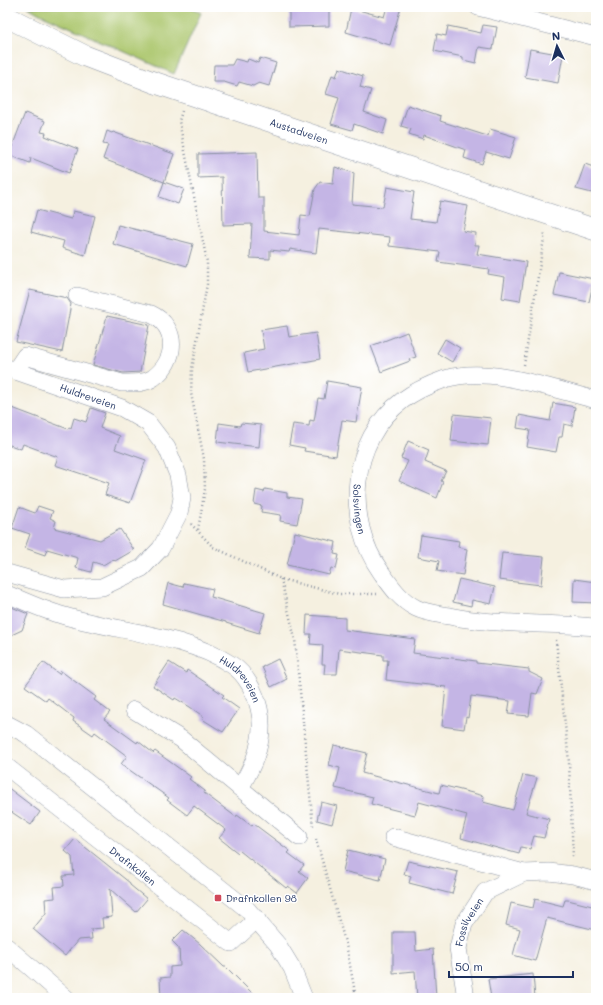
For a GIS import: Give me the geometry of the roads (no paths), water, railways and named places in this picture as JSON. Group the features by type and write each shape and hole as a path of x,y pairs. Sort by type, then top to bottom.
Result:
{"main road":[{"name":"Austadveien","path":"7,17 85,56 153,82 596,230"}],"street":[{"path":"478,7 596,37"},
{"path":"11,369 25,356 122,383 147,381 161,370 169,359 172,342 168,328 160,318 151,314 76,296"},
{"name":"Huldreveien","path":"7,573 64,589 102,588 142,568 161,548 179,513 182,498 178,475 167,448 148,423 122,408 11,369"},
{"name":"Solsvingen","path":"596,400 486,374 466,375 446,379 403,399 388,413 372,436 365,452 358,477 356,502 363,537 376,565 397,594 414,607 426,612 471,621 596,627"},
{"name":"Huldreveien","path":"7,594 58,614 194,647 233,666 248,681 257,699 261,716 262,733 254,765 240,788"},
{"path":"134,710 181,739 300,837"},
{"path":"7,724 26,734 247,909 278,945 292,968 304,998"},
{"name":"Drafnkollen","path":"7,767 231,943 257,919"},
{"name":"Fossilveien","path":"393,837 524,873 549,872 573,875 596,881"},
{"name":"Fossilveien","path":"466,998 458,948 464,924 485,892 524,873"},
{"path":"7,947 66,998"}],"place":[{"name":"Drafnkollen 98","path":"218,898"}]}
